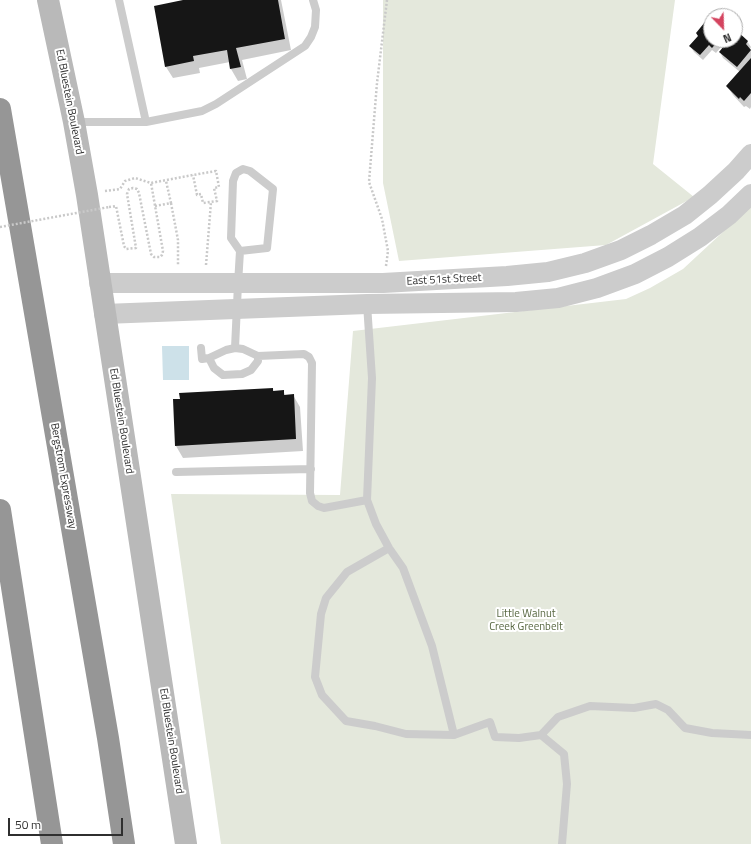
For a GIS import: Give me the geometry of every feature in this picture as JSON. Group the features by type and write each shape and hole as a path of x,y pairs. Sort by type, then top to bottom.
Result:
{"highway":[{"name":"Bergstrom Expressway","path":"0,109 106,730 124,844"},
{"path":"0,510 52,844"}],"main road":[{"name":"Ed Bluestein Boulevard","path":"48,0 74,122 186,844"}],"street":[{"name":"East 51st Street","path":"99,283 211,277 238,284 383,283 508,276 548,272 585,263 627,247 651,235 685,215 726,180 751,154"},
{"name":"East 51st Street","path":"104,314 367,304 516,302 558,298 597,288 635,274 668,257 712,228 729,215 751,194"},
{"path":"211,277 217,310"},
{"path":"367,304 383,283"}],"lane":[{"path":"119,0 146,122"},
{"path":"74,122 146,122 202,110 216,104 305,46 315,27 316,10 313,0"},
{"path":"236,348 240,251 231,238 233,182 236,173 243,169 250,171 273,189 268,248 240,251"},
{"path":"367,304 372,378 367,500 376,524 389,548 403,568 432,646 454,735"},
{"path":"201,348 202,359 209,358 226,350 236,348 243,349 258,356 304,354 310,357 312,363 310,493 312,501 318,506 324,508 367,500"},
{"path":"209,358 214,368 223,375 242,374 251,370 258,361 258,356"},
{"path":"176,472 310,469"},
{"path":"389,548 347,572 326,598 321,614 315,677 322,695 346,721 375,726 406,734 454,735 490,722 495,737 520,738 541,735 558,718 590,706 634,708 656,704 668,710 685,728 712,733 751,735"},
{"path":"541,735 564,754 566,784 562,844"}],"path":[{"path":"383,283 388,251 382,219 369,182 377,83 387,0"},
{"path":"102,192 120,189 125,182 135,178 151,184 166,180 193,175 216,171 219,187 214,188 217,201 203,203 201,194 197,195 193,175"},
{"path":"166,180 178,240 178,272"},
{"path":"0,227 116,206 124,246 128,249 136,248 127,194 129,189 133,188 137,189 139,192 150,252 152,256 158,258 163,253 151,184"},
{"path":"211,202 211,277"},
{"path":"155,206 171,203"}],"green space":[{"path":"383,0 675,0 653,164 694,197 606,245 399,261 383,183"},
{"name":"Little Walnut Creek Greenbelt","path":"751,206 751,844 221,844 171,494 340,495 353,331 626,299 650,288 683,269"}],"shaded area":[{"path":"162,346 189,346 189,380 163,380"}],"building":[{"path":"183,0 278,0 285,39 236,48 241,67 230,69 227,50 193,56 194,61 165,67 154,6"},
{"path":"703,24 703,48 706,48 700,55 689,46 698,36 696,33"},
{"path":"743,36 748,41 746,44 751,50 737,67 719,52 722,48 743,48"},
{"path":"751,58 751,93 744,101 740,97 739,99 726,86"},
{"path":"273,388 273,391 284,390 284,395 294,394 296,439 175,446 173,399 180,399 179,393"}]}
